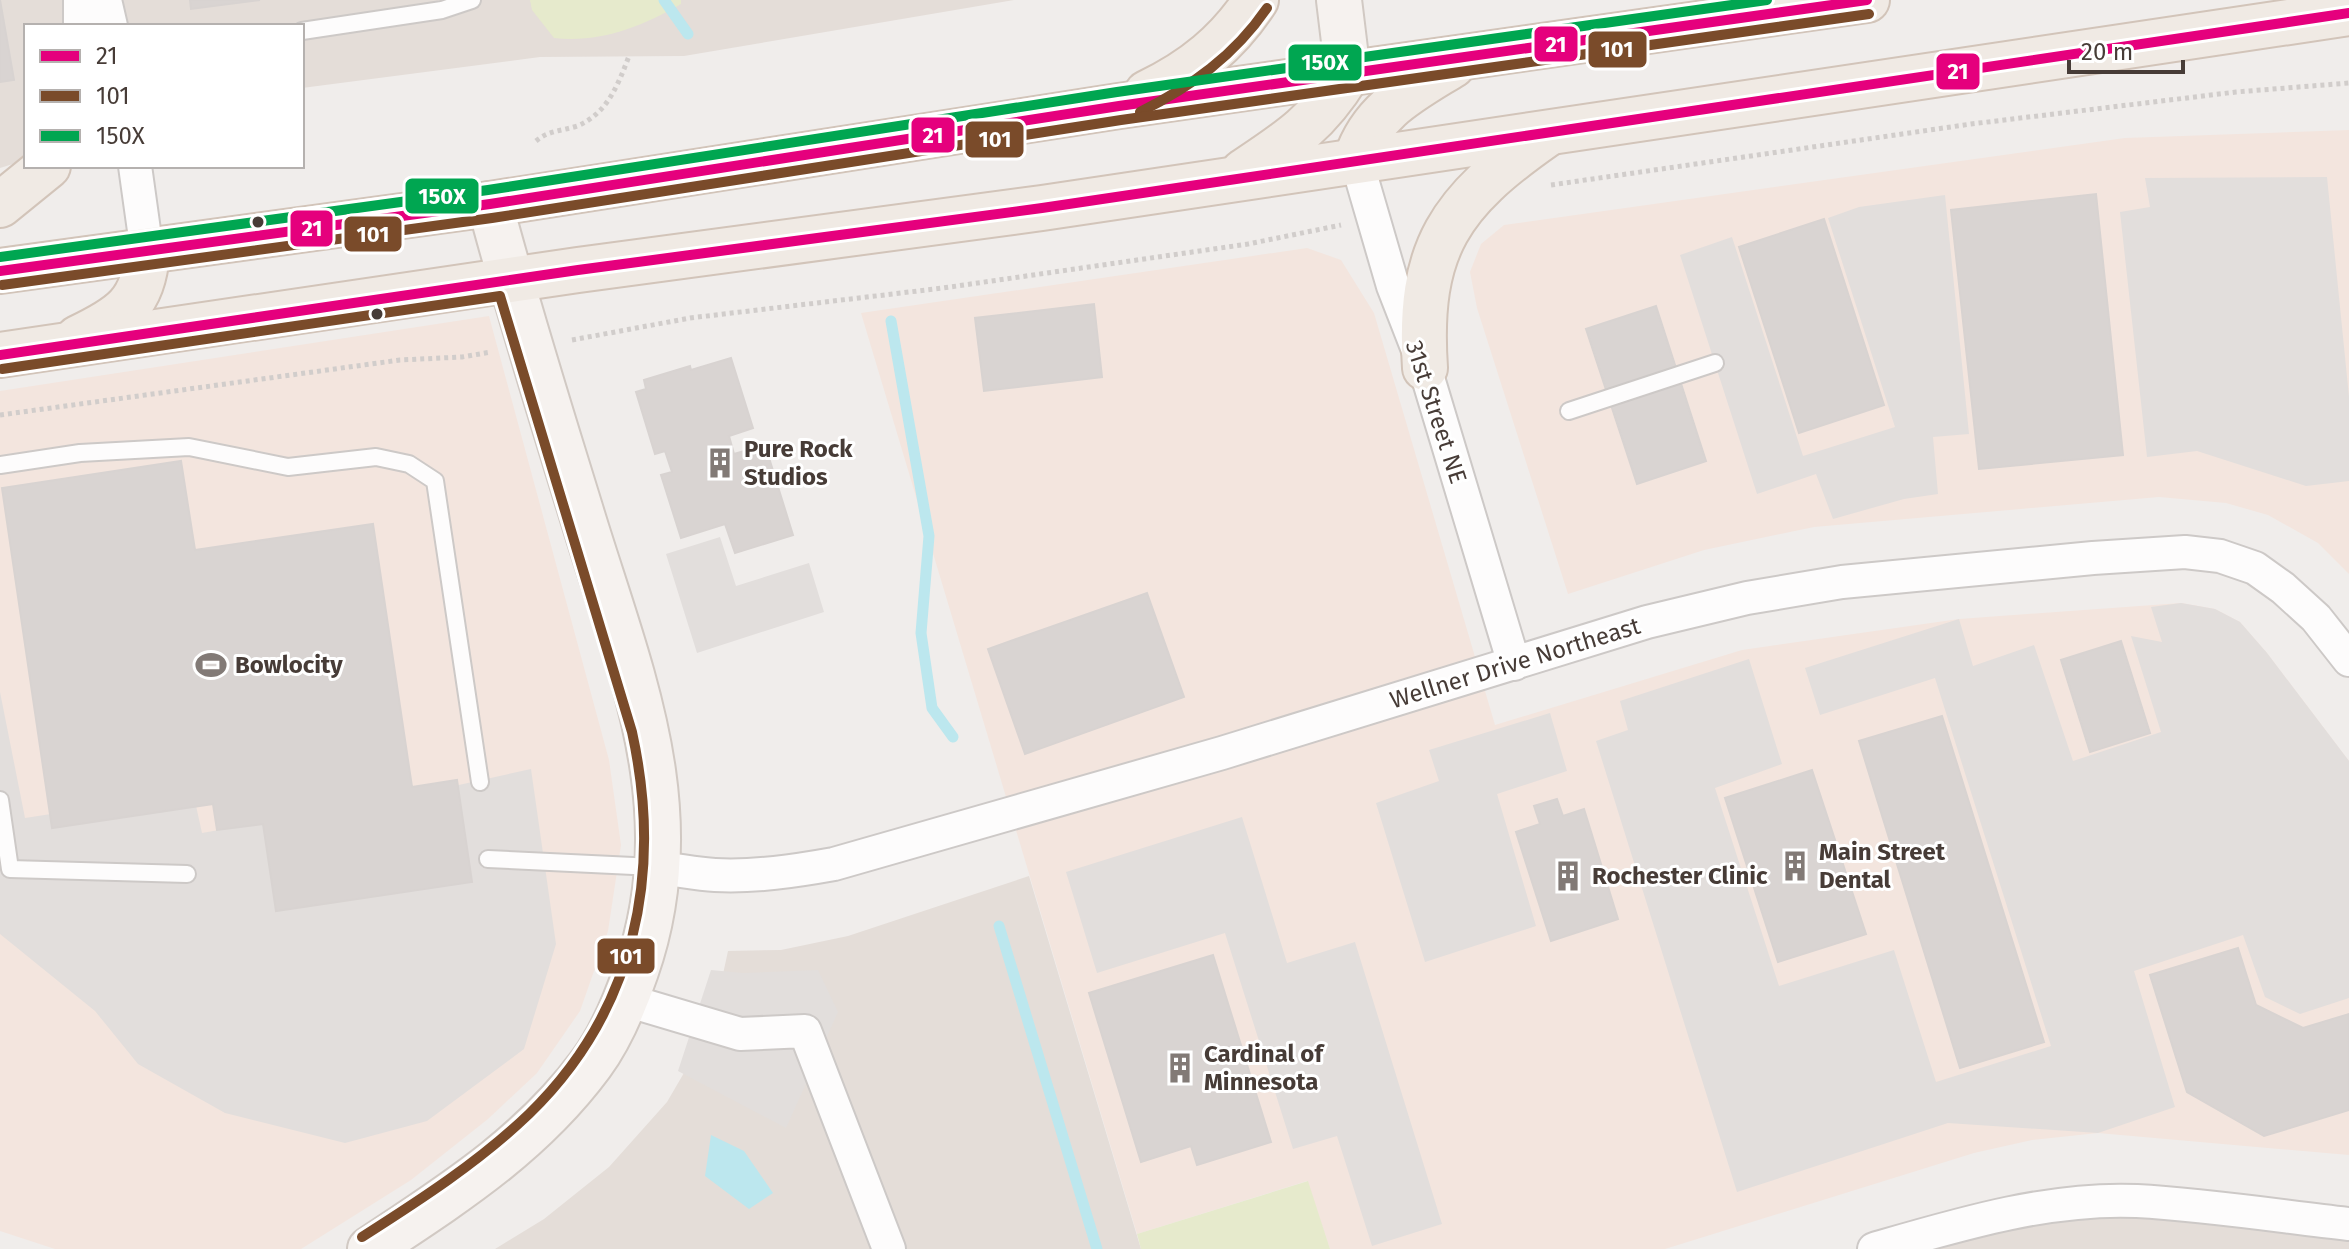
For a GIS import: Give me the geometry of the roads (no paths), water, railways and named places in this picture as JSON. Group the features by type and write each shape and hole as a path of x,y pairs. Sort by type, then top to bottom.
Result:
{"main road":[{"path":"1119,106 1198,65 1221,46 1256,0"},
{"path":"0,271 490,204 1119,106 1867,0"},
{"path":"0,355 510,280 1042,208 2341,15"},
{"path":"1356,159 1363,137 1389,108 1466,58"},
{"path":"1231,179 1312,123 1331,102 1348,74"},
{"path":"1425,368 1422,328 1425,295 1442,238 1457,213 1498,171 1553,130"},
{"path":"0,205 46,168"},
{"path":"62,346 100,328 125,310 138,294 146,276 147,252"}],"street":[{"path":"80,0 80,24"},
{"path":"105,0 111,24"},
{"path":"1339,0 1348,74"},
{"name":"31st Street NE","path":"1356,159 1393,286 1425,368 1514,664"},
{"path":"135,168 147,252"},
{"path":"370,1249 472,1182 521,1142 562,1101 593,1061 626,1000 648,938 659,868 657,786 641,710 510,280 490,204"},
{"name":"Wellner Drive Northeast","path":"659,868 742,875 789,872 834,864 1222,753 1699,609 1842,582 2093,558 2185,552 2220,556 2255,568 2283,588 2316,618 2349,660"},
{"path":"626,1000 740,1034 805,1031 889,1249"},
{"path":"1874,1249 1919,1243 2046,1208 2081,1203 2136,1201 2349,1224"}],"lane":[{"path":"304,31 442,10 472,0"},
{"path":"1569,411 1715,363"},
{"path":"0,465 80,453 189,447 288,467 376,457 409,464 435,481 480,782"},
{"path":"0,800 5,868 187,874"},
{"path":"488,859 659,868"}],"water":[{"path":"711,1135 744,1151 773,1193 749,1209 705,1176"}],"waterway":[{"path":"664,0 688,34"},
{"path":"891,321 929,536 921,633 932,708 953,737"},
{"path":"999,926 1097,1249"}],"place":[{"name":"Pure Rock Studios","path":"720,463"},
{"name":"Bowlocity","path":"211,665"},
{"name":"Main Street Dental","path":"1795,866"},
{"name":"Rochester Clinic","path":"1568,876"},
{"name":"Cardinal of Minnesota","path":"1180,1068"}]}
